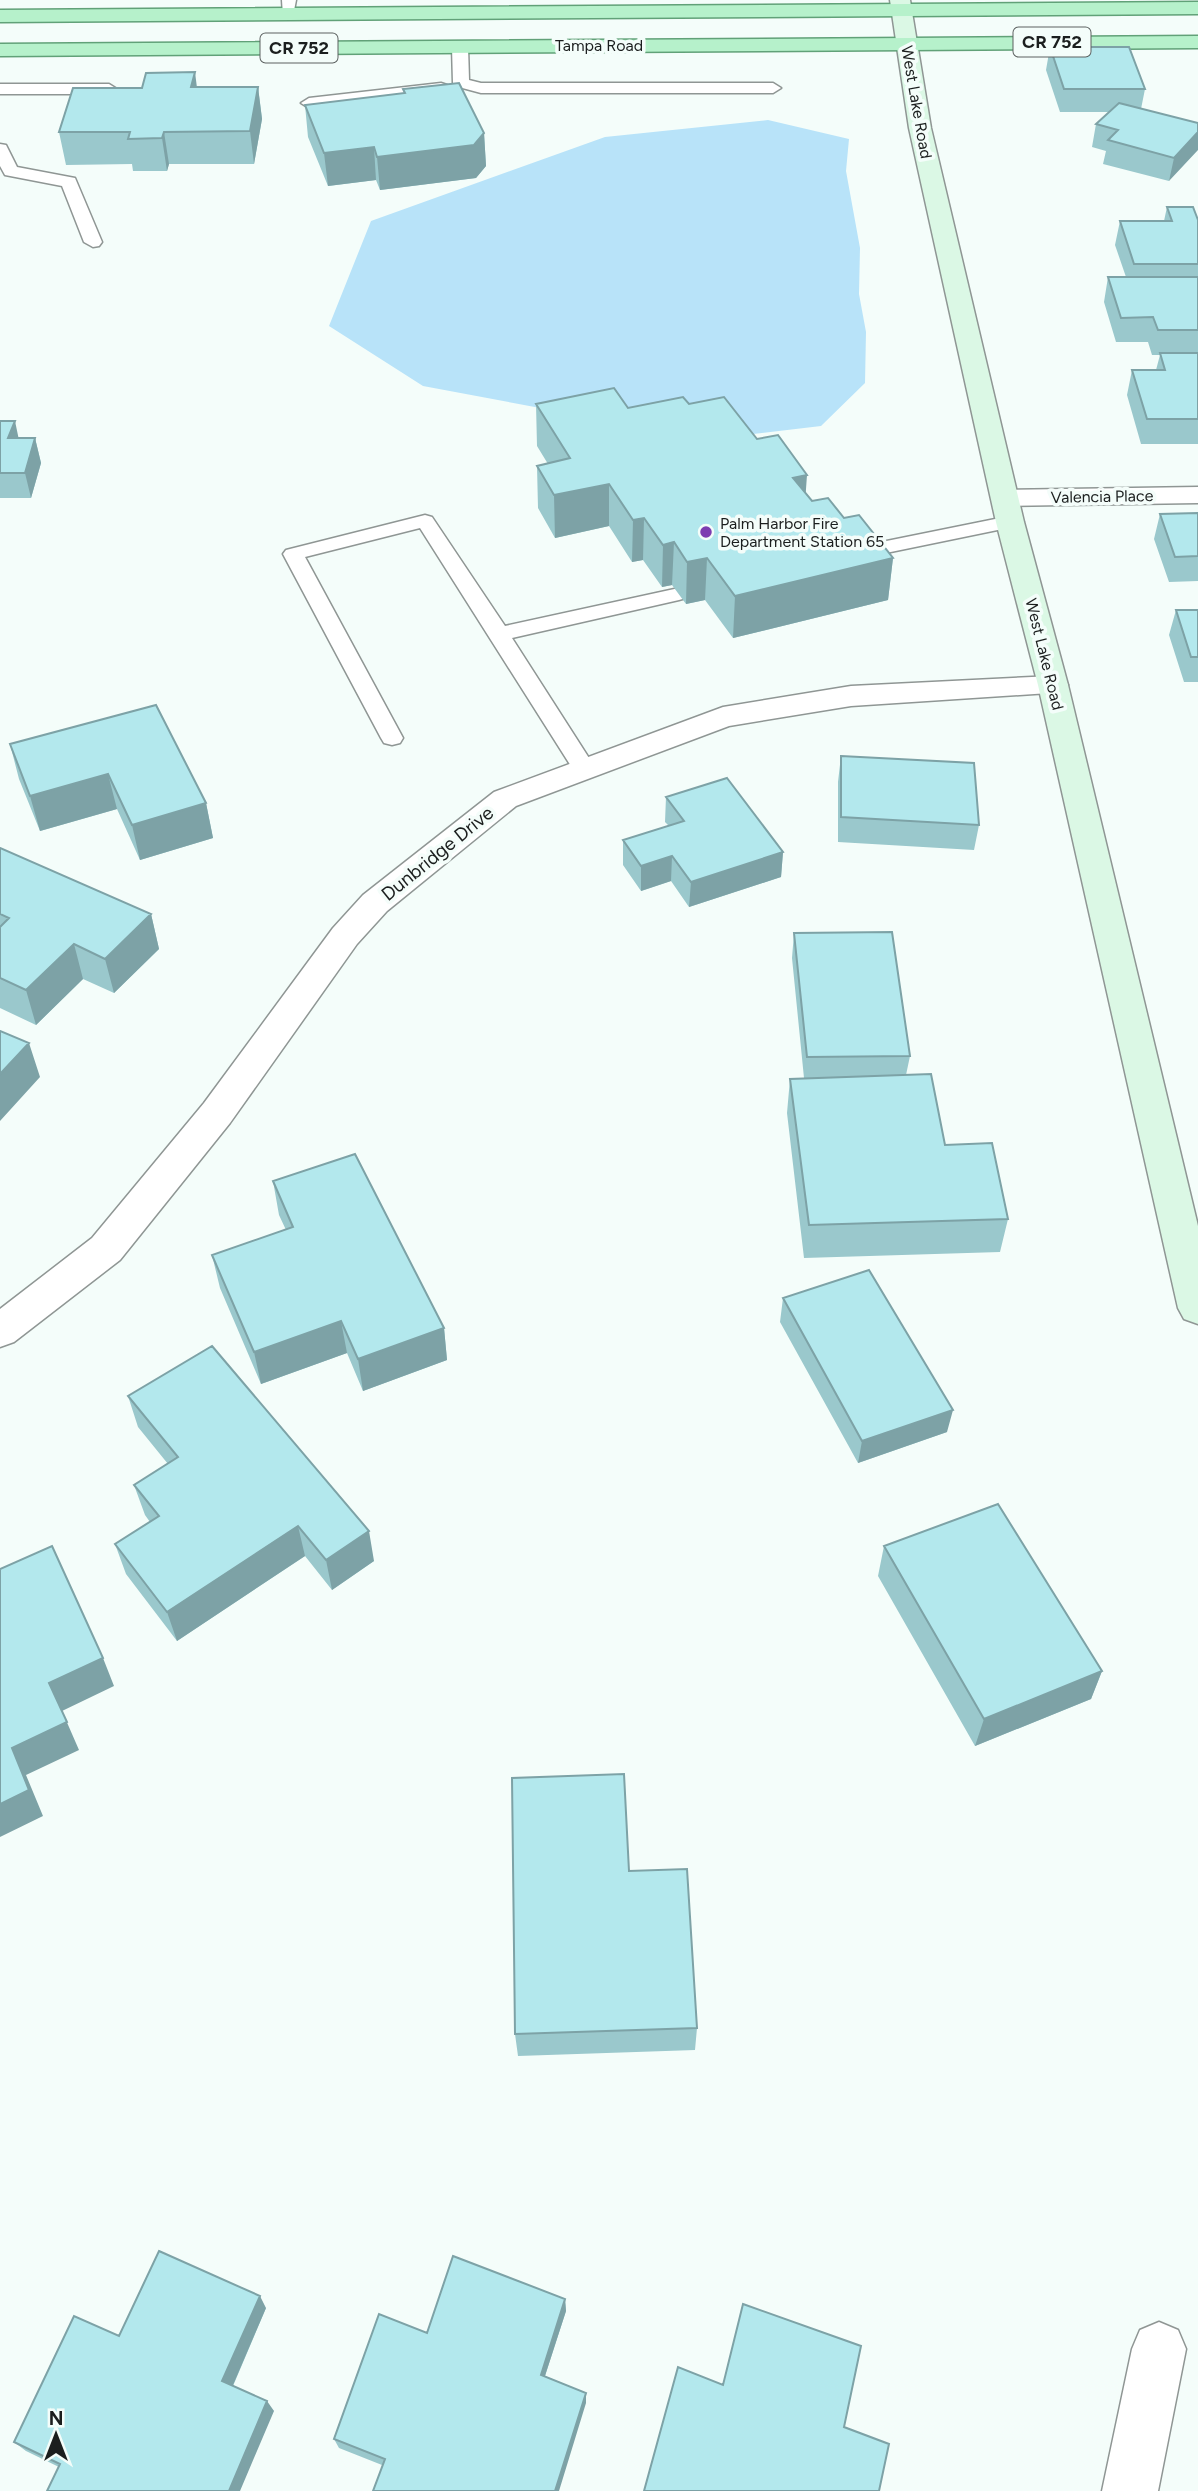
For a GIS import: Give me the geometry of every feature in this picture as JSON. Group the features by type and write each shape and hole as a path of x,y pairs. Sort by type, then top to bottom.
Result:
{"main road":[{"name":"Tampa Road","path":"0,17 289,7 901,4 1198,8"},
{"name":"Tampa Road","path":"0,50 1198,42"}],"street":[{"name":"West Lake Road","path":"901,4 920,128 1198,1308"},
{"name":"Valencia Place","path":"1008,510 1198,495"},
{"name":"Dunbridge Drive","path":"0,1331 106,1249 216,1113 345,936 375,903 505,799 723,717 851,696 1053,685"},
{"path":"1130,2491 1159,2349"}],"lane":[{"path":"460,47 461,83"},
{"path":"309,103 461,83 481,88 773,88"},
{"path":"0,89 130,89"},
{"path":"0,149 11,172 69,182 93,242"},
{"path":"837,557 1008,510"},
{"path":"393,738 293,554 425,521 584,769"},
{"path":"499,634 679,594"}],"water":[{"path":"768,120 849,139 846,171 860,248 859,294 866,332 865,383 821,426 719,438 615,422 423,386 329,326 371,221 605,137"}],"building":[{"path":"1050,47 1129,47 1145,89 1064,89"},
{"path":"195,72 191,87 258,87 250,131 164,132 162,138 128,139 130,132 59,132 73,88 142,88 146,73"},
{"path":"459,83 484,133 474,145 377,157 374,147 324,153 305,105 405,93 403,89"},
{"path":"1119,103 1198,123 1198,132 1174,158 1108,140 1118,130 1096,124"},
{"path":"1167,207 1193,207 1198,220 1198,264 1134,264 1120,221 1172,221"},
{"path":"1108,277 1198,277 1198,330 1158,330 1153,317 1121,318"},
{"path":"1160,353 1198,353 1198,419 1147,419 1132,370 1165,370"},
{"name":"Palm Harbor Fire Department Station 65","path":"614,388 628,408 683,397 689,404 724,397 757,439 778,435 807,475 793,478 812,501 828,498 844,518 859,515 893,558 735,596 707,558 687,562 674,542 663,545 644,518 633,520 609,484 554,495 537,466 570,458 536,404"},
{"path":"0,421 15,421 8,438 35,438 25,473 0,473"},
{"path":"1198,513 1198,556 1175,557 1160,514"},
{"path":"1176,610 1198,610 1198,657 1191,657"},
{"path":"156,705 206,803 132,825 108,774 30,796 10,744"},
{"path":"841,756 974,763 979,825 841,817"},
{"path":"727,778 783,852 691,882 672,856 641,866 623,840 684,821 666,797"},
{"path":"0,848 151,914 105,959 74,944 26,990 0,978 0,927 9,918 0,914"},
{"path":"892,932 910,1056 807,1057 794,933"},
{"path":"0,1031 29,1043 0,1074"},
{"path":"931,1074 945,1145 992,1143 1008,1219 809,1225 790,1079"},
{"path":"355,1154 444,1328 358,1359 341,1321 254,1352 212,1255 293,1227 273,1181"},
{"path":"869,1270 953,1410 862,1441 783,1298"},
{"path":"212,1346 369,1531 326,1560 298,1526 167,1612 115,1544 159,1516 134,1485 178,1457 128,1396"},
{"path":"998,1504 1102,1671 984,1719 884,1546"},
{"path":"52,1546 103,1658 49,1683 67,1722 12,1748 29,1790 0,1804 0,1569"},
{"path":"624,1774 629,1871 687,1869 697,2028 515,2034 512,1778"},
{"path":"159,2251 260,2296 222,2381 267,2401 229,2491 47,2491 60,2464 14,2442 74,2316 119,2336"},
{"path":"453,2256 565,2299 541,2375 586,2393 555,2491 373,2491 385,2459 334,2439 379,2314 427,2333"},
{"path":"743,2304 861,2346 844,2427 889,2444 879,2491 644,2491 678,2367 723,2385"}],"place":[{"name":"Palm Harbor Fire Department Station 65","path":"706,532"}]}
